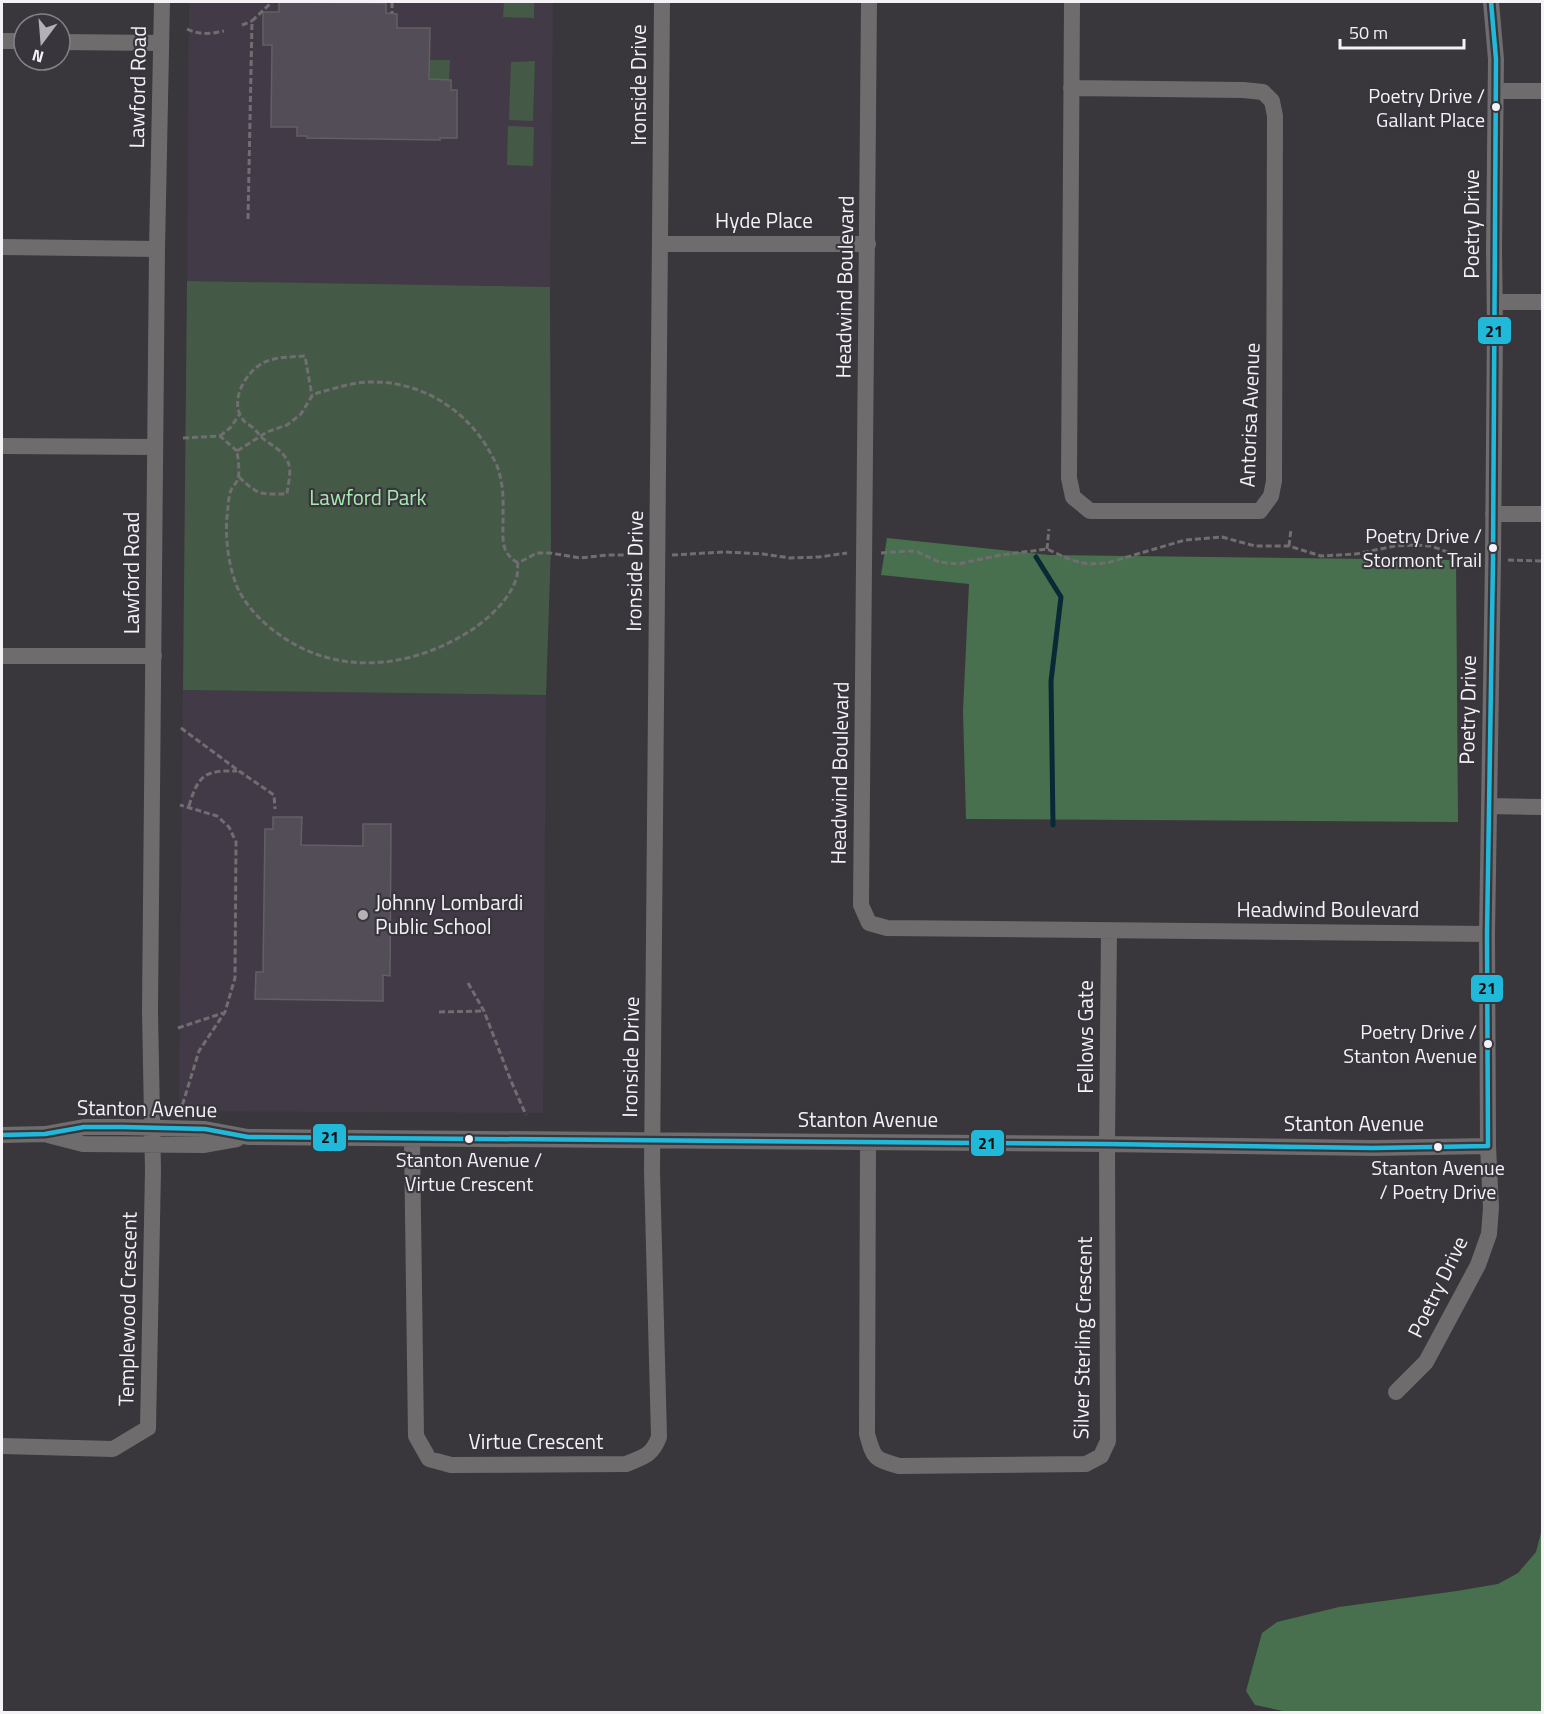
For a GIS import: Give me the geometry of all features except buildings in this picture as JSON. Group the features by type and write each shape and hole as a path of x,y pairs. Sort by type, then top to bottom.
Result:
{"street":[{"name":"Lawford Road","path":"152,1145 150,999 157,249 162,2"},
{"name":"Ironside Drive","path":"652,1141 662,2"},
{"name":"Headwind Boulevard","path":"869,2 861,905 869,924 887,928 1487,934"},
{"name":"Antorisa Avenue","path":"1071,88 1243,90 1263,92 1272,101 1275,116 1274,481 1271,496 1260,511 1090,511 1073,497 1069,478 1071,88 1072,2"},
{"name":"Poetry Drive","path":"1396,1392 1426,1362 1478,1265 1489,1234 1491,1208 1488,1146 1487,934 1496,47 1491,2"},
{"path":"72,42 161,43"},
{"path":"1496,91 1542,91"},
{"name":"Hyde Place","path":"660,244 868,244"},
{"path":"2,247 157,249"},
{"path":"1495,302 1542,302"},
{"path":"2,446 155,447"},
{"path":"1493,514 1542,514"},
{"path":"2,656 154,656"},
{"path":"1489,806 1542,807"},
{"name":"Fellows Gate","path":"1107,1143 1109,931"},
{"name":"Stanton Avenue","path":"2,1135 45,1134 84,1127 205,1129 248,1137 1107,1143 1373,1148 1488,1146"},
{"name":"Stanton Avenue","path":"45,1134 83,1144 203,1145 248,1137"},
{"name":"Virtue Crescent","path":"412,1139 416,1436 429,1459 451,1464 626,1464 647,1455 655,1448 659,1437 652,1141"},
{"name":"Silver Sterling Crescent","path":"868,1143 867,1434 872,1453 883,1461 899,1466 1086,1464 1101,1456 1108,1441 1107,1143"},
{"name":"Templewood Crescent","path":"2,1446 114,1449 148,1428 152,1145"}],"path":[{"path":"242,25 252,21 271,2"},
{"path":"392,2 392,13"},
{"path":"248,219 252,21"},
{"path":"187,29 195,33 224,31"},
{"path":"239,477 254,491 266,494 287,494 290,468 287,460 275,446 245,423 240,414 237,401 243,384 252,370 269,359 305,356 312,396"},
{"path":"237,451 267,432 287,425 301,414 312,396 317,393 366,382 396,384 420,390 441,399 458,413 479,434 494,458 500,475 503,496 504,548 510,557 518,562"},
{"path":"183,438 220,436 231,427 240,414"},
{"path":"220,436 237,451 239,477 231,490 227,510 227,534 232,570 239,590 253,612 263,622 293,645 312,654 338,660 387,663 409,658 452,642 482,623 502,602 517,576 518,562"},
{"path":"1047,549 1048,529"},
{"path":"1289,546 1291,529"},
{"path":"884,553 918,552 939,562 958,564 1047,549 1071,560 1088,564 1107,563 1185,540 1222,537 1255,546 1289,546 1320,556 1356,554 1395,546 1431,546 1468,560"},
{"path":"518,562 537,553 580,558 637,555"},
{"path":"675,555 744,553 790,558 845,553"},
{"path":"1517,560 1542,561"},
{"path":"181,728 274,795 275,809"},
{"path":"189,807 195,787 204,777 212,772 239,771"},
{"path":"177,1113 183,1103 199,1051 225,1012 236,978 236,842 229,827 217,816 180,805"},
{"path":"468,983 484,1011 526,1115"},
{"path":"439,1012 484,1011"},
{"path":"178,1028 225,1012"}],"shaded area":[{"path":"189,2 553,2 550,287 187,281"},
{"name":"Johnny Lombardi Public School","path":"183,690 546,695 543,1113 186,1111 179,1098"}],"green space":[{"path":"504,2 534,2 534,18 503,17"},
{"path":"430,60 450,60 449,80 430,79"},
{"path":"535,61 533,121 509,120 511,62"},
{"path":"508,126 534,127 533,166 507,165"},
{"name":"Lawford Park","path":"187,281 550,287 551,546 546,695 183,690"},
{"path":"887,538 1049,555 1456,560 1458,822 966,819 963,711 969,584 881,575"},
{"path":"1542,1529 1542,1712 1288,1712 1255,1705 1246,1691 1262,1633 1277,1622 1339,1607 1498,1584 1518,1573 1536,1552"}],"waterway":[{"path":"1036,557 1061,597 1051,681 1053,825"}],"transit line":[{"name":"21","path":"2,1135 45,1134 84,1127 123,1127 205,1129 248,1137 1373,1148 1488,1146 1487,934 1493,560 1496,59 1491,2"}],"place":[{"name":"Poetry Drive / Gallant Place","path":"1496,107"},
{"name":"Poetry Drive / Stormont Trail","path":"1493,548"},
{"name":"Johnny Lombardi Public School","path":"363,915"},
{"name":"Poetry Drive / Stanton Avenue","path":"1488,1044"},
{"name":"Stanton Avenue / Virtue Crescent","path":"469,1139"},
{"name":"Stanton Avenue / Poetry Drive","path":"1438,1147"}]}
